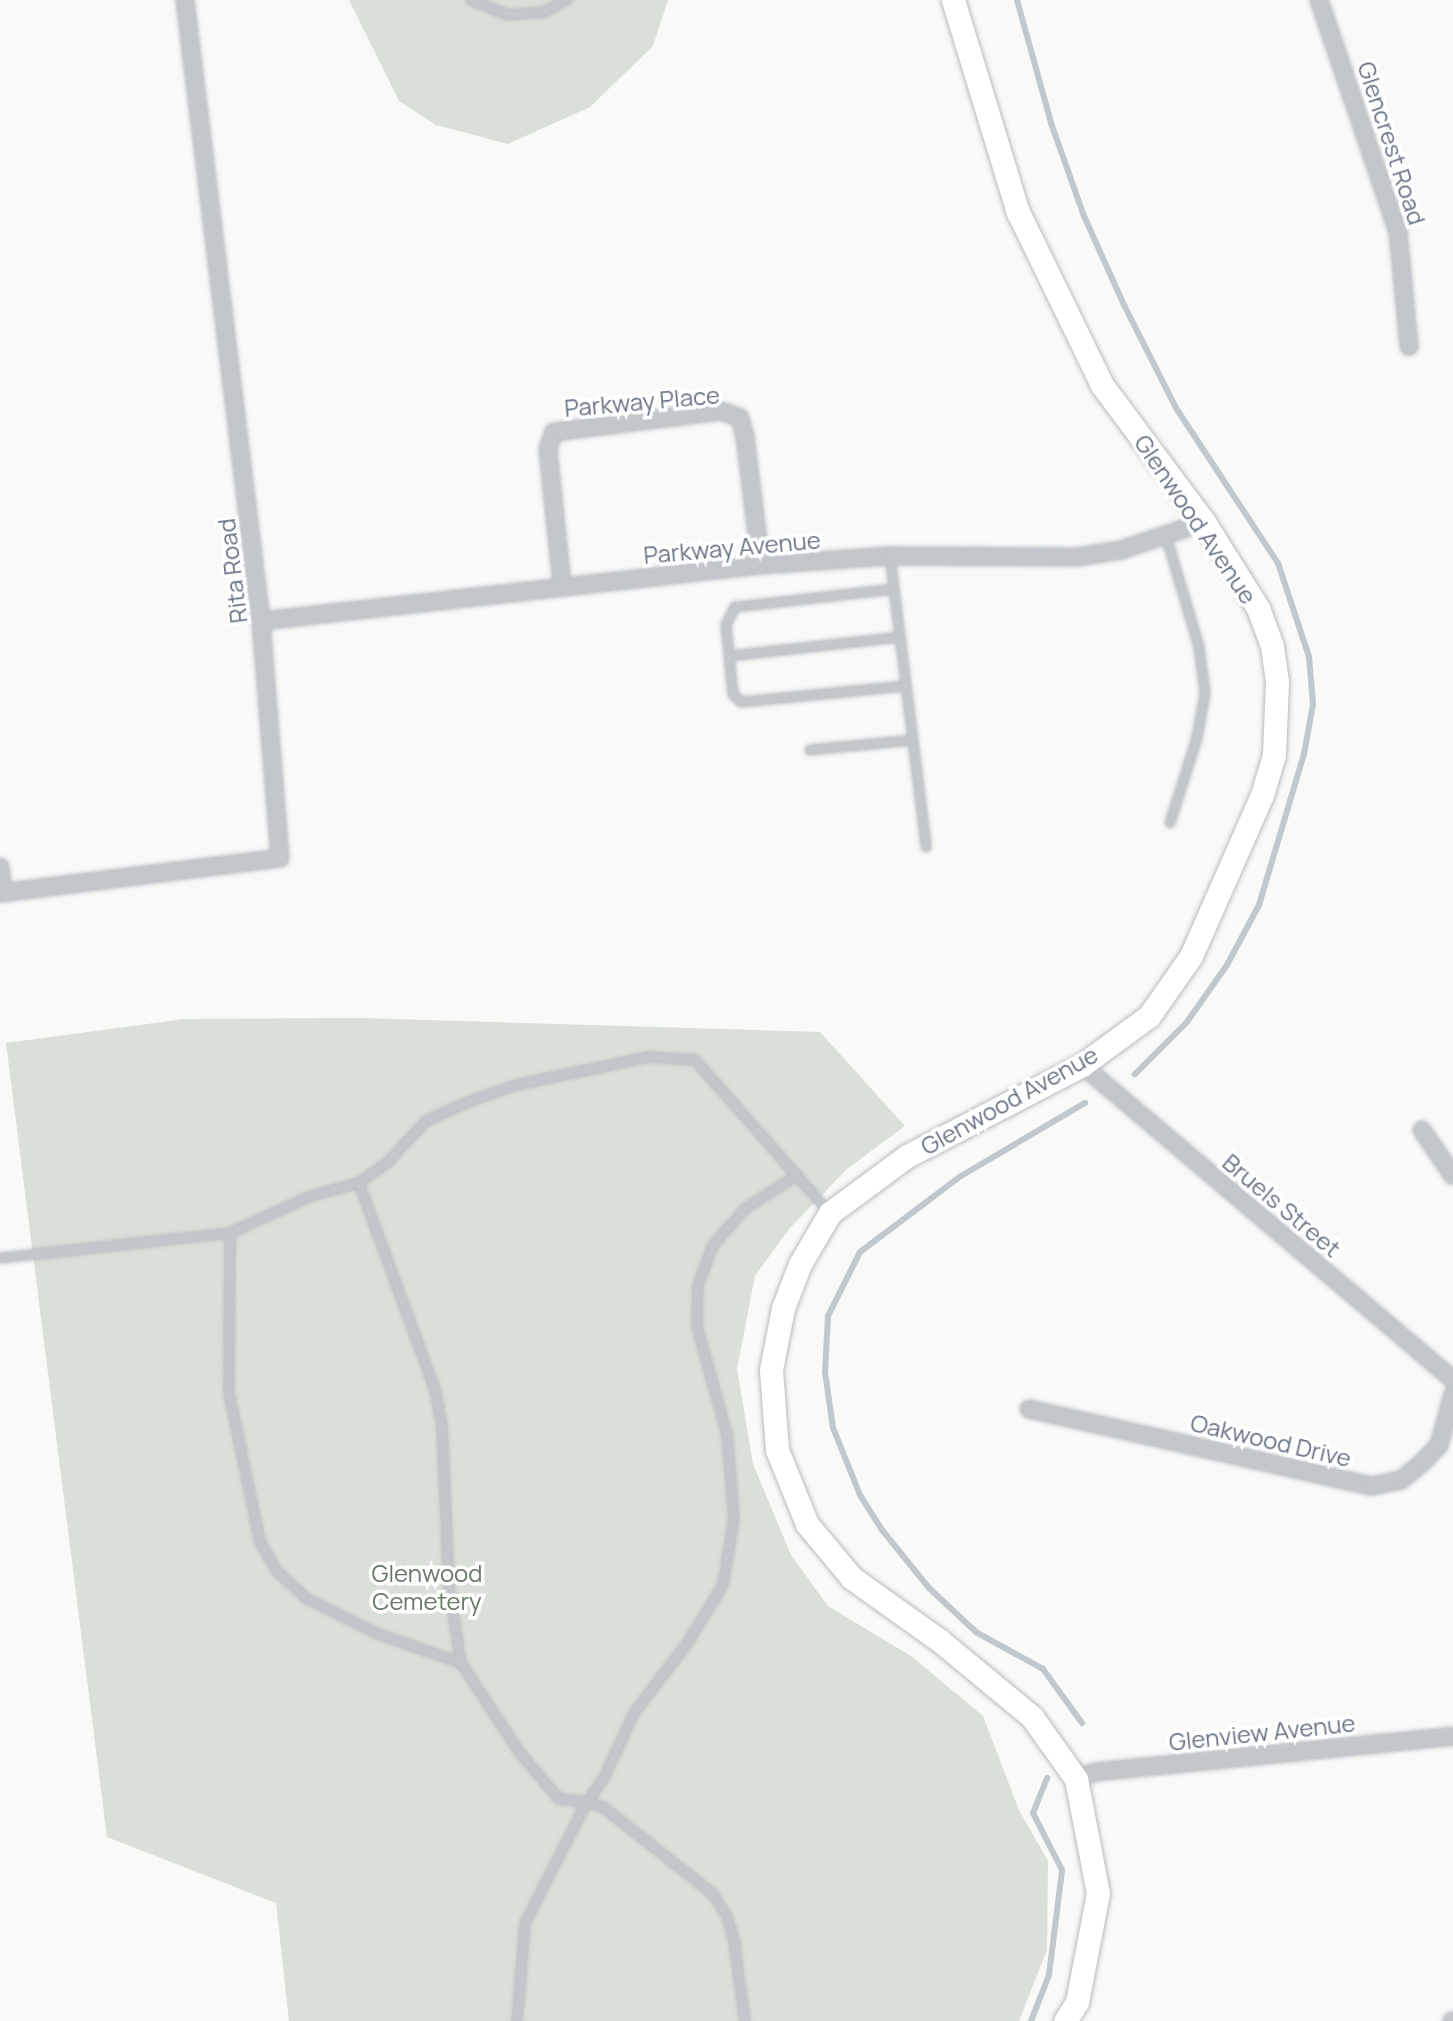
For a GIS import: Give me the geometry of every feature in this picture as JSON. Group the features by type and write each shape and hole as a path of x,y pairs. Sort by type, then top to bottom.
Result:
{"street":[{"name":"Rita Road","path":"1,893 280,858 261,621 185,0"},
{"name":"Glenwood Avenue","path":"953,0 1024,224 1102,385 1204,522 1258,608 1272,646 1279,717 1275,755 1191,956 1149,1016 1082,1066 907,1156 830,1213 800,1265 783,1308 771,1370 776,1450 807,1524 852,1578 940,1640 1032,1717 1076,1779 1098,1893 1077,2002 1066,2021"},
{"name":"Glencrest Road","path":"1319,0 1398,232 1409,346"},
{"name":"Parkway Place","path":"562,585 548,449 554,432 721,411 740,418 745,437 761,565"},
{"name":"Parkway Avenue","path":"261,621 562,585 761,565 890,556 1079,557 1121,550 1204,522"},
{"path":"0,867 1,893"},
{"name":"Bruels Street","path":"1082,1066 1453,1380"},
{"path":"1422,1130 1453,1176"},
{"name":"Oakwood Drive","path":"1029,1409 1371,1486 1401,1480 1439,1445 1453,1394"},
{"name":"Glenview Avenue","path":"1076,1779 1095,1772 1453,1736"}],"lane":[{"path":"471,0 508,15 544,12 567,0"},
{"path":"1166,536 1199,647 1205,693 1198,738 1170,823"},
{"path":"890,556 926,847"},
{"path":"894,589 735,607 726,625 733,694 741,702 906,686"},
{"path":"729,656 900,638"},
{"path":"810,750 913,740"},
{"path":"0,1258 230,1233 311,1196 359,1183 387,1163 426,1121 468,1102 516,1086 660,1056 695,1060 830,1213"},
{"path":"517,2021 525,1923 587,1802 604,1778 634,1713 688,1642 723,1585 734,1518 727,1435 697,1326 698,1285 713,1245 745,1209 797,1175"},
{"path":"359,1183 435,1391 442,1426 449,1587 461,1662 520,1753 559,1799 587,1802 603,1808 712,1893 727,1916 734,1941 745,2021"},
{"path":"230,1233 229,1393 260,1542 277,1571 307,1599 378,1634 461,1662"}],"green space":[{"path":"349,0 668,0 653,46 590,107 508,144 436,125 399,101"},
{"name":"Glenwood Cemetery","path":"361,1018 820,1032 905,1126 847,1169 789,1229 755,1276 737,1369 753,1464 791,1555 828,1606 911,1656 983,1716 1019,1810 1048,1861 1047,1950 1019,2021 289,2021 276,1903 107,1837 6,1043 184,1019"}],"waterway":[{"path":"1017,0 1051,123 1084,216 1124,305 1176,408 1278,563 1309,657 1313,704 1304,754 1259,905 1227,965 1187,1022 1135,1074"},
{"path":"1082,1723 1043,1669 976,1632 929,1588 882,1530 860,1495 833,1428 825,1372 828,1316 860,1252 961,1176 1085,1103"},
{"path":"1031,2021 1049,1975 1062,1870 1033,1813 1047,1778"}]}
